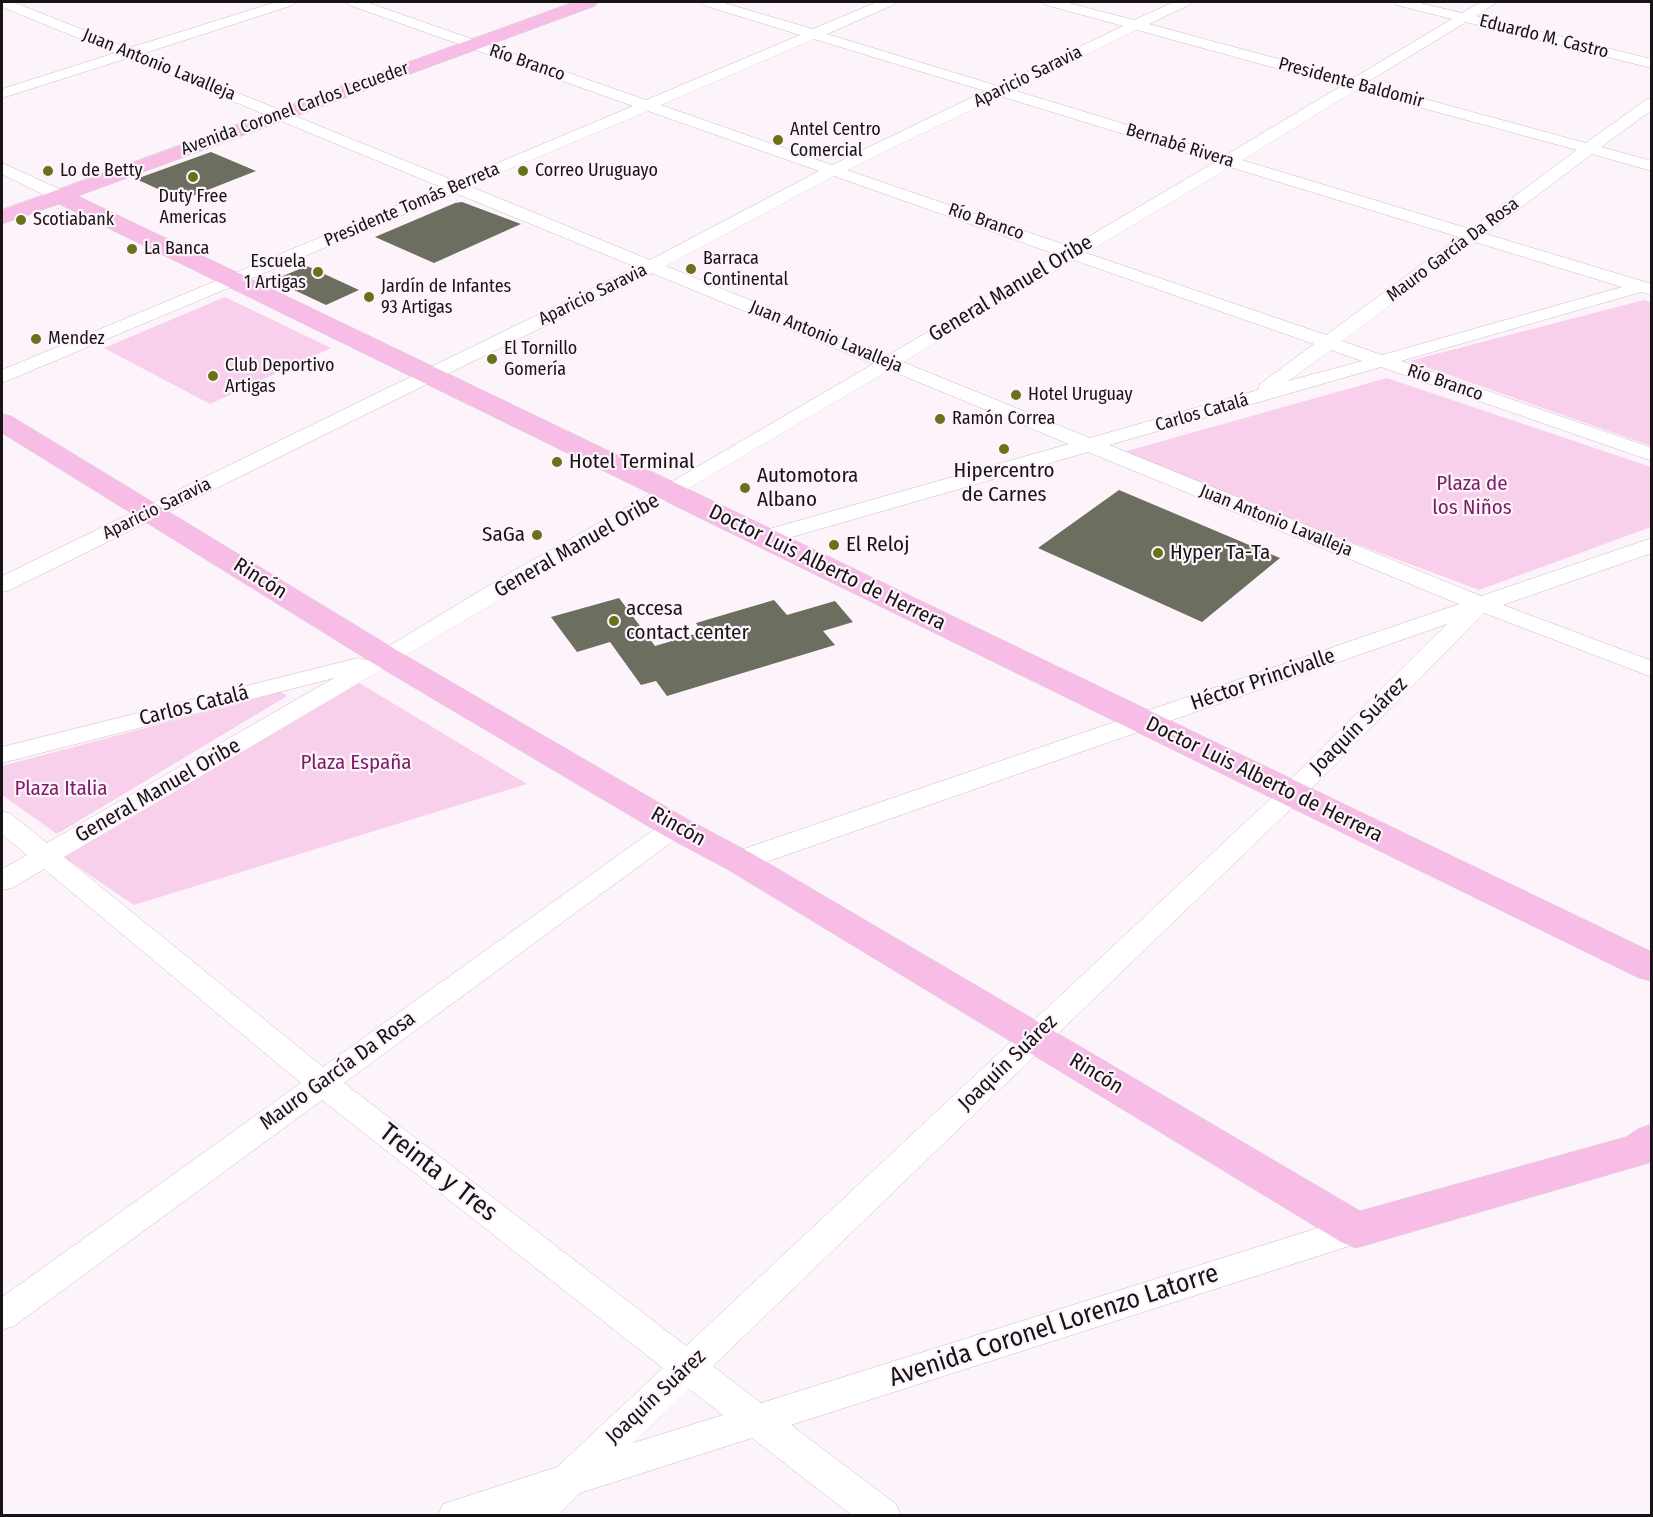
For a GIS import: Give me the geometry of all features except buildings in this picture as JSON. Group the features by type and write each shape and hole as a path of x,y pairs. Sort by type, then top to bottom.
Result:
{"main road":[{"name":"Avenida Coronel Carlos Lecueder","path":"2,217 589,2"},
{"name":"Doctor Luis Alberto de Herrera","path":"60,196 1652,968"},
{"name":"Rincón","path":"2,422 387,658 675,827 739,861 1356,1230"},
{"name":"Avenida Coronel Lorenzo Latorre","path":"1356,1230 1639,1150 1652,1140"}],"street":[{"name":"Juan Antonio Lavalleja","path":"2,2 1480,604 1652,670"},
{"path":"2,94 288,2"},
{"name":"Río Branco","path":"354,2 1652,455"},
{"name":"Bernabé Rivera","path":"708,2 1646,289"},
{"name":"Presidente Tomás Berreta","path":"2,377 888,2"},
{"name":"Presidente Baldomir","path":"1051,2 1652,166"},
{"name":"Aparicio Saravia","path":"2,585 652,266 834,170 1184,2"},
{"name":"Eduardo M. Castro","path":"1401,2 1652,64"},
{"name":"General Manuel Oribe","path":"2,880 387,658 516,579 671,492 1228,161 1490,2"},
{"name":"Mauro García Da Rosa","path":"1255,397 1652,102"},
{"name":"Doctor Luis Alberto de Herrera","path":"2,168 60,196"},
{"name":"Carlos Catalá","path":"763,538 1255,397 1646,289"},
{"name":"Héctor Princivalle","path":"739,861 1652,545"},
{"name":"Joaquín Suárez","path":"531,1515 1291,794 1480,604"},
{"name":"Carlos Catalá","path":"2,755 387,658"},
{"name":"Treinta y Tres","path":"2,822 322,1083 687,1367 883,1515"},
{"name":"Mauro García Da Rosa","path":"2,1316 675,827"},
{"name":"Avenida Coronel Lorenzo Latorre","path":"456,1515 1356,1230"}],"green space":[{"name":"Club Deportivo Artigas","path":"225,297 331,348 210,404 104,348"},
{"path":"1644,300 1651,302 1651,446 1409,361"},
{"name":"Plaza de los Niños","path":"1387,378 1651,467 1651,527 1479,590 1116,454"},
{"name":"Plaza España","path":"356,681 527,784 134,905 62,856"},
{"name":"Plaza Italia","path":"281,692 287,696 57,834 2,795 2,766"}],"place":[{"name":"Antel Centro Comercial","path":"778,140"},
{"name":"Lo de Betty","path":"48,171"},
{"name":"Correo Uruguayo","path":"523,171"},
{"name":"Duty Free Americas","path":"193,177"},
{"name":"Scotiabank","path":"21,220"},
{"name":"La Banca","path":"132,249"},
{"name":"Barraca Continental","path":"691,269"},
{"name":"Escuela 1 Artigas","path":"318,272"},
{"name":"Jardín de Infantes 93 Artigas","path":"369,297"},
{"name":"Mendez","path":"36,339"},
{"name":"El Tornillo Gomería","path":"492,359"},
{"name":"Club Deportivo Artigas","path":"213,376"},
{"name":"Hotel Uruguay","path":"1016,395"},
{"name":"Ramón Correa","path":"940,419"},
{"name":"Hipercentro de Carnes","path":"1004,449"},
{"name":"Hotel Terminal","path":"557,462"},
{"name":"Automotora Albano","path":"745,488"},
{"name":"SaGa","path":"537,535"},
{"name":"El Reloj","path":"834,545"},
{"name":"Hyper Ta-Ta","path":"1158,553"},
{"name":"accesa contact center","path":"614,621"}]}
